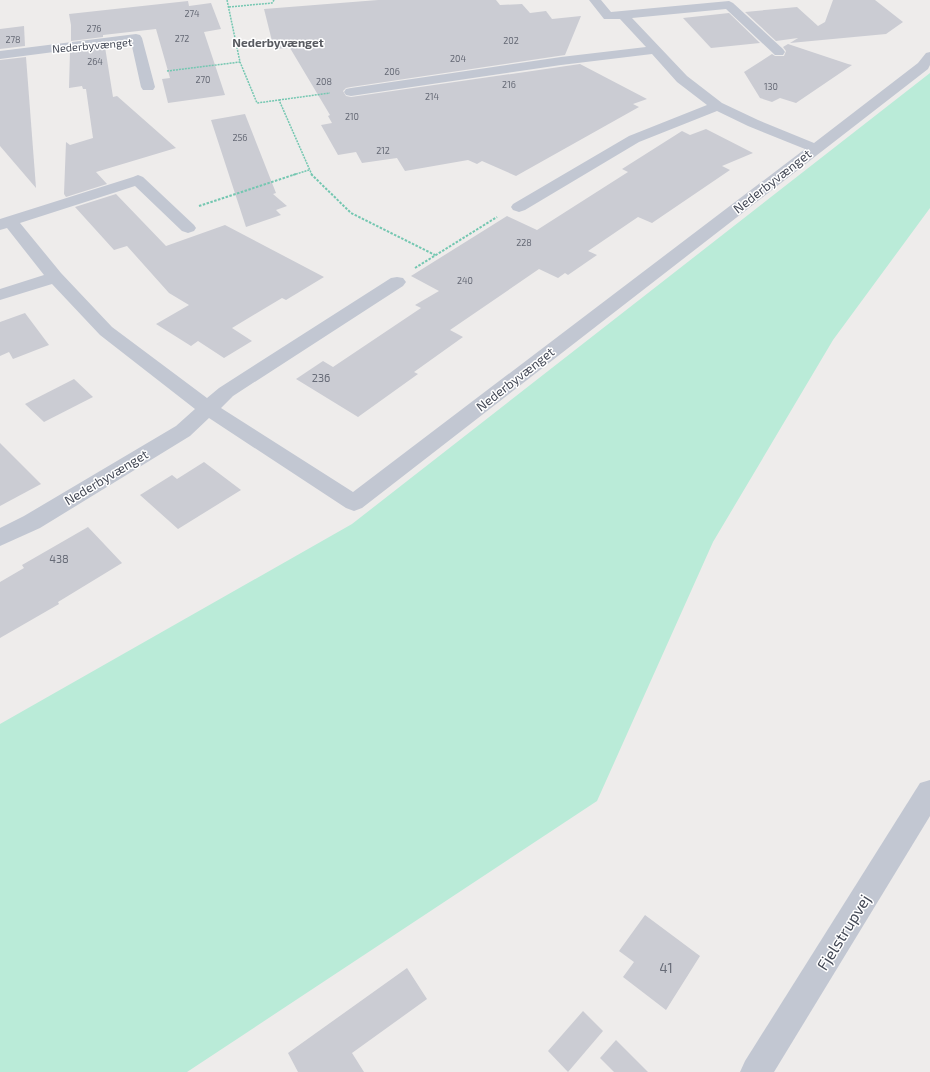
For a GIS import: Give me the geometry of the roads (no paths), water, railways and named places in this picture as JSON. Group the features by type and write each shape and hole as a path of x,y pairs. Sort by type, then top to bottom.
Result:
{"street":[{"path":"595,0 608,16 729,4 779,52"},
{"name":"Nederbyvænget","path":"623,15 682,79 718,106 753,123 815,148"},
{"name":"Nederbyvænget","path":"0,55 136,38 148,87"},
{"path":"351,92 561,61 656,50"},
{"name":"Nederbyvænget","path":"188,228 138,180 5,223 106,331 207,408 354,503 923,66 930,56"},
{"path":"519,207 634,139 718,106"},
{"path":"0,295 55,277"},
{"name":"Nederbyvænget","path":"0,538 32,522 183,430 226,392 397,282"},
{"name":"Fjelstrupvej","path":"756,1072 930,792"}],"district":[{"name":"Nederbyvænget","path":"278,42"}]}
